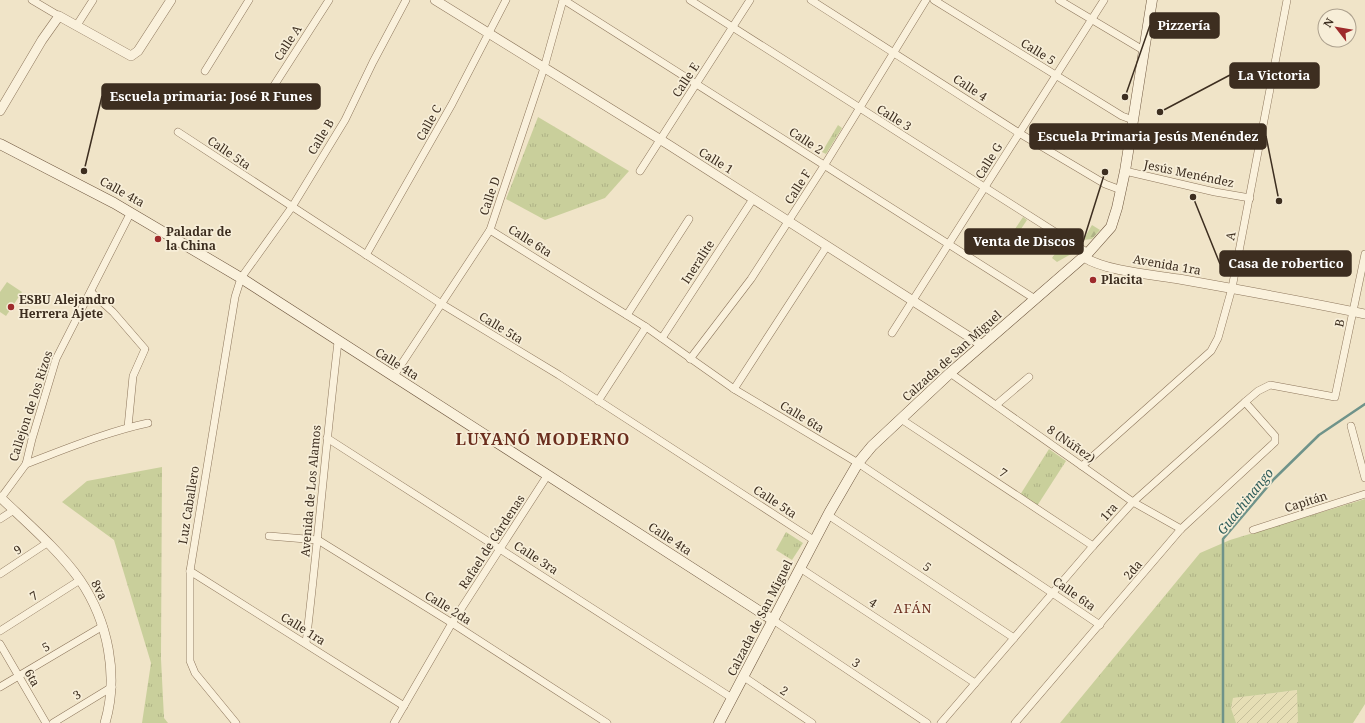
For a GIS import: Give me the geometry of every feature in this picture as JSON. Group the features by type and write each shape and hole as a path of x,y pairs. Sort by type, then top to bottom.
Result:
{"main road":[{"name":"Calzada de San Miguel","path":"720,723 828,515 858,463 872,446 950,373 1086,255 1110,227 1117,208 1125,171 1152,0"},
{"name":"Calle 4ta","path":"0,144 70,178 131,212 241,278 338,342 773,620"}],"street":[{"path":"32,0 131,56 138,51 171,0"},
{"path":"77,25 93,0"},
{"path":"205,71 249,0"},
{"name":"Calle A","path":"266,98 329,0"},
{"name":"Calle B","path":"241,278 292,207 345,120 372,62 406,0"},
{"name":"Calle 1","path":"435,0 660,140 982,345"},
{"name":"Calle C","path":"366,255 452,104 506,0"},
{"name":"Calle D","path":"393,377 440,303 490,230 544,68 563,0"},
{"name":"Calle 2","path":"563,0 697,83 824,166 1035,300"},
{"name":"Calle 3","path":"690,0 985,188 1086,255"},
{"name":"Calle E","path":"640,171 750,0"},
{"name":"Calle 4","path":"811,0 1019,133 1105,184 1121,190"},
{"name":"Calle F","path":"690,359 752,279 824,166 926,0"},
{"name":"Calle 5","path":"934,0 1122,116 1133,120"},
{"path":"1059,0 1143,50"},
{"name":"Calle G","path":"892,333 1104,0"},
{"name":"A","path":"1082,466 1211,351 1218,338 1232,288 1287,0"},
{"path":"0,111 42,40 59,16"},
{"name":"Calle 5ta","path":"178,132 440,303 598,401 815,541"},
{"name":"Jesús Menéndez","path":"1125,171 1215,192 1250,198"},
{"name":"Ineralite","path":"662,338 753,199"},
{"name":"Callejon de los Rizos","path":"0,497 26,464 56,359 131,212"},
{"path":"627,315 688,219"},
{"name":"Calle 6ta","path":"490,230 646,327 734,389 858,463 1054,592 1100,625"},
{"path":"734,389 827,246"},
{"name":"B","path":"1335,397 1365,254"},
{"name":"Avenida 1ra","path":"1086,255 1093,262 1118,269 1232,288 1365,314"},
{"name":"Luz Caballero","path":"236,723 195,673 190,661 190,571 235,297 241,278"},
{"path":"91,292 113,312 145,349 133,376 128,427"},
{"path":"598,401 646,327"},
{"name":"Avenida de Los Alamos","path":"306,643 338,342"},
{"name":"8 (Núñez)","path":"950,373 1133,502 1181,529"},
{"path":"996,405 1029,377"},
{"name":"1ra","path":"941,723 1093,546 1133,502 1258,391 1270,385 1335,397"},
{"name":"2da","path":"1015,723 1181,529 1275,442 1275,436 1245,402"},
{"name":"7","path":"901,419 1093,546"},
{"path":"26,464 128,427 148,423"},
{"path":"1351,426 1365,478"},
{"name":"Calle 3ra","path":"327,438 732,698"},
{"name":"Rafael de Cárdenas","path":"394,723 452,623 547,476"},
{"name":"Capitán","path":"1253,530 1365,494"},
{"name":"8va","path":"0,497 47,543 80,580 103,626 110,659 112,687 109,709 105,723"},
{"path":"0,519 14,510"},
{"name":"5","path":"828,515 1014,638"},
{"name":"Calle 2da","path":"269,536 318,540 452,623 607,723"},
{"name":"9","path":"0,574 47,543"},
{"name":"4","path":"800,568 975,683"},
{"name":"Calle 1ra","path":"190,571 404,706"},
{"name":"7","path":"0,631 80,580"},
{"name":"3","path":"773,620 927,723"},
{"name":"5","path":"0,687 103,626"},
{"name":"6ta","path":"0,644 46,723"},
{"name":"2","path":"744,677 812,723"},
{"name":"3","path":"52,723 112,687"}],"shaded area":[{"path":"1298,690 1298,723 1236,723 1234,719 1231,707 1232,698"}],"green space":[{"path":"538,117 629,171 605,198 545,220 506,199"},
{"path":"838,125 842,128 826,154 822,152"},
{"path":"1023,217 1027,220 1017,235 1013,232"},
{"path":"1092,225 1100,230 1092,239 1083,240"},
{"path":"1063,243 1072,249 1073,253 1057,262 1052,258"},
{"path":"7,282 22,292 6,316 0,312 0,292"},
{"path":"1049,449 1066,461 1037,506 1020,495"},
{"path":"162,467 161,659 164,718 168,723 142,723 151,663 114,540 62,502 87,481"},
{"path":"1365,499 1365,704 1353,723 1298,723 1297,690 1233,698 1231,708 1236,723 1060,723 1200,553 1230,540"},
{"path":"786,532 803,543 792,560 776,550"}],"waterway":[{"name":"Guachinango","path":"1223,723 1223,539 1274,479 1319,435 1365,404"}],"place":[{"name":"Pizzería","path":"1125,97"},
{"name":"La Victoria","path":"1160,112"},
{"name":"Escuela primaria: José R Funes","path":"84,171"},
{"name":"Venta de Discos","path":"1105,172"},
{"name":"Casa de robertico","path":"1193,197"},
{"name":"Escuela Primaria Jesús Menéndez","path":"1279,201"},
{"name":"Paladar de la China","path":"158,239"},
{"name":"Placita","path":"1093,280"},
{"name":"ESBU Alejandro Herrera Ajete","path":"11,307"}],"district":[{"name":"LUYANÓ MODERNO","path":"543,439"},
{"name":"AFÁN","path":"913,608"}]}
